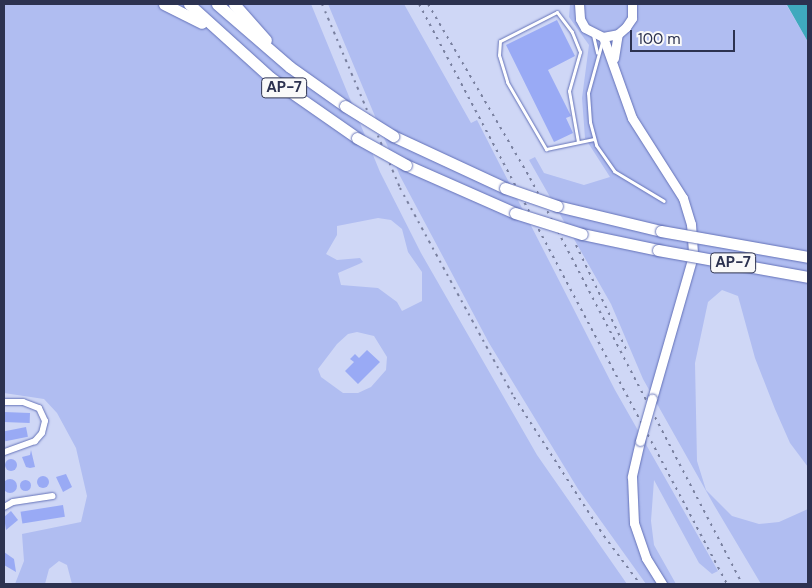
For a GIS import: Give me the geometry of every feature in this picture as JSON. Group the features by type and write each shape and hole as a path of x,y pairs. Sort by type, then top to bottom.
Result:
{"highway":[{"path":"164,4 217,31"},
{"name":"AP-7","path":"189,4 271,78 357,138 406,165 515,212 582,234 658,250 808,276"},
{"name":"AP-7","path":"217,4 290,67 345,106 393,136 505,188 557,206 661,231 808,257"},
{"path":"234,4 290,67"}],"street":[{"path":"580,4 580,19 600,36 614,58 632,118 683,198 693,236 690,268 640,441 632,482 634,523 646,558 662,583"},
{"path":"600,36 618,34 630,23 632,4"},
{"path":"614,58 618,34"},
{"path":"4,402 23,402 39,408 45,421 35,441 4,452"},
{"path":"4,507 13,502 53,496"}],"lane":[{"path":"578,142 569,91 580,52 572,32 557,12 500,41 499,55 507,82 546,149 594,139"},
{"path":"600,36 588,93 594,139 614,171 664,201"},
{"path":"597,53 600,36"}],"shaded area":[{"path":"4,4 311,4 380,172 421,253 537,455 627,584 72,584 67,565 59,561 49,569 45,584 15,584 24,561 22,534 81,522 87,496 76,448 57,413 44,399 4,393","holes":["378,218 391,220 402,229 408,252 422,272 422,301 402,311 397,302 378,288 341,285 338,273 363,262 360,258 337,260 326,254 337,235 337,226","357,332 374,336 387,357 386,370 371,387 358,393 343,393 321,377 318,369 337,344 348,334"]},
{"path":"328,4 404,4 471,123 477,120 615,390 718,571 712,574 699,563 654,480 651,521 654,545 676,584 646,584 578,489 489,343 400,176"},
{"path":"570,4 786,4 808,42 808,467 790,443 775,409 755,358 738,296 722,290 708,302 695,363 697,461 706,490 732,516 759,524 779,522 808,509 808,584 761,584 714,505 643,379 611,304 529,160 535,157 544,173 584,185 610,177 585,138 582,98 589,45 569,17"},
{"path":"808,4 808,42 787,5"}],"building":[{"path":"557,20 575,56 548,70 571,116 566,118 573,133 554,142 506,45"},
{"path":"367,350 380,362 358,384 345,371 354,362 350,359 355,354 359,358"},
{"path":"4,412 30,413 30,423 4,422"},
{"path":"26,427 28,437 5,441 4,431"},
{"path":"31,450 35,467 30,468 26,467 22,457 30,455"},
{"path":"13,459 16,460 16,470 9,471 6,470 5,463 6,460"},
{"path":"66,474 72,487 63,492 56,477"},
{"path":"41,476 45,476 49,482 45,488 41,488 37,484 37,480"},
{"path":"7,479 13,479 17,486 13,493 7,493 3,489 3,483"},
{"path":"25,479 31,485 25,491 19,485"},
{"path":"63,505 65,517 22,524 21,512"},
{"path":"11,511 18,520 6,530 4,517"},
{"path":"4,552 14,559 16,572 4,565"}],"railway":[{"path":"322,4 400,188 514,397 604,536 640,584"},
{"path":"419,4 727,584"},
{"path":"428,4 530,178 742,584"},
{"path":"576,245 627,351"}]}
